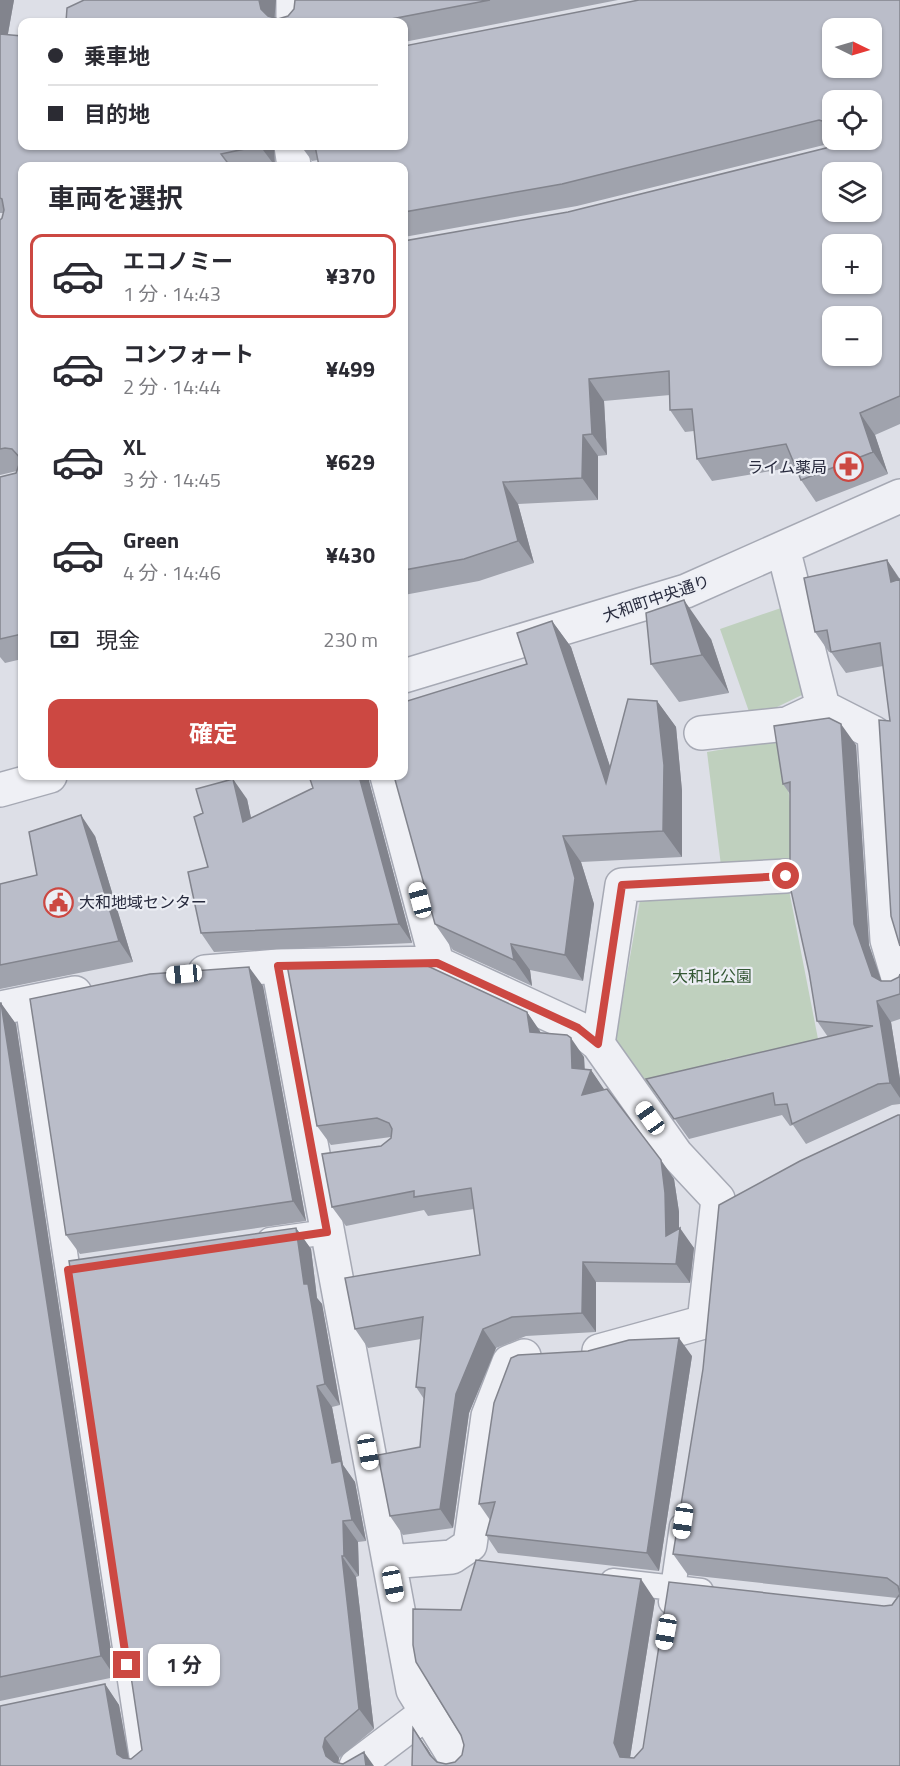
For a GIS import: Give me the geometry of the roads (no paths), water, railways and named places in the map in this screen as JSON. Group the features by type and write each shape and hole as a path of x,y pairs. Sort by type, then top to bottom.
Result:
{"street":[{"path":"293,0 293,18"},
{"name":"大和町中央通り","path":"408,675 686,591 900,496"},
{"path":"783,548 824,707 874,733 887,940 900,984"},
{"path":"701,733 787,724 824,707"},
{"path":"0,789 35,780"},
{"path":"388,780 437,963"},
{"path":"598,1044 622,885 786,876"},
{"path":"172,974 278,966 437,963 578,1028 598,1044 676,1154 732,1196 706,1333 599,1351 527,1355 509,1362 488,1416 470,1545 464,1561 389,1563"},
{"path":"278,966 325,1161 327,1232 413,1690 460,1766"},
{"path":"13,1005 105,987"},
{"path":"356,1766 426,1713"}],"lane":[{"path":"13,1005 79,1268 120,1690 143,1766"},
{"path":"244,1244 327,1232"},
{"path":"667,1621 686,1506"},
{"path":"592,1578 718,1593"}],"place":[{"name":"ライム薬局","path":"848,467"},
{"name":"大和地域センター","path":"58,902"}],"park label":[{"name":"大和北公園","path":"712,976"}]}
